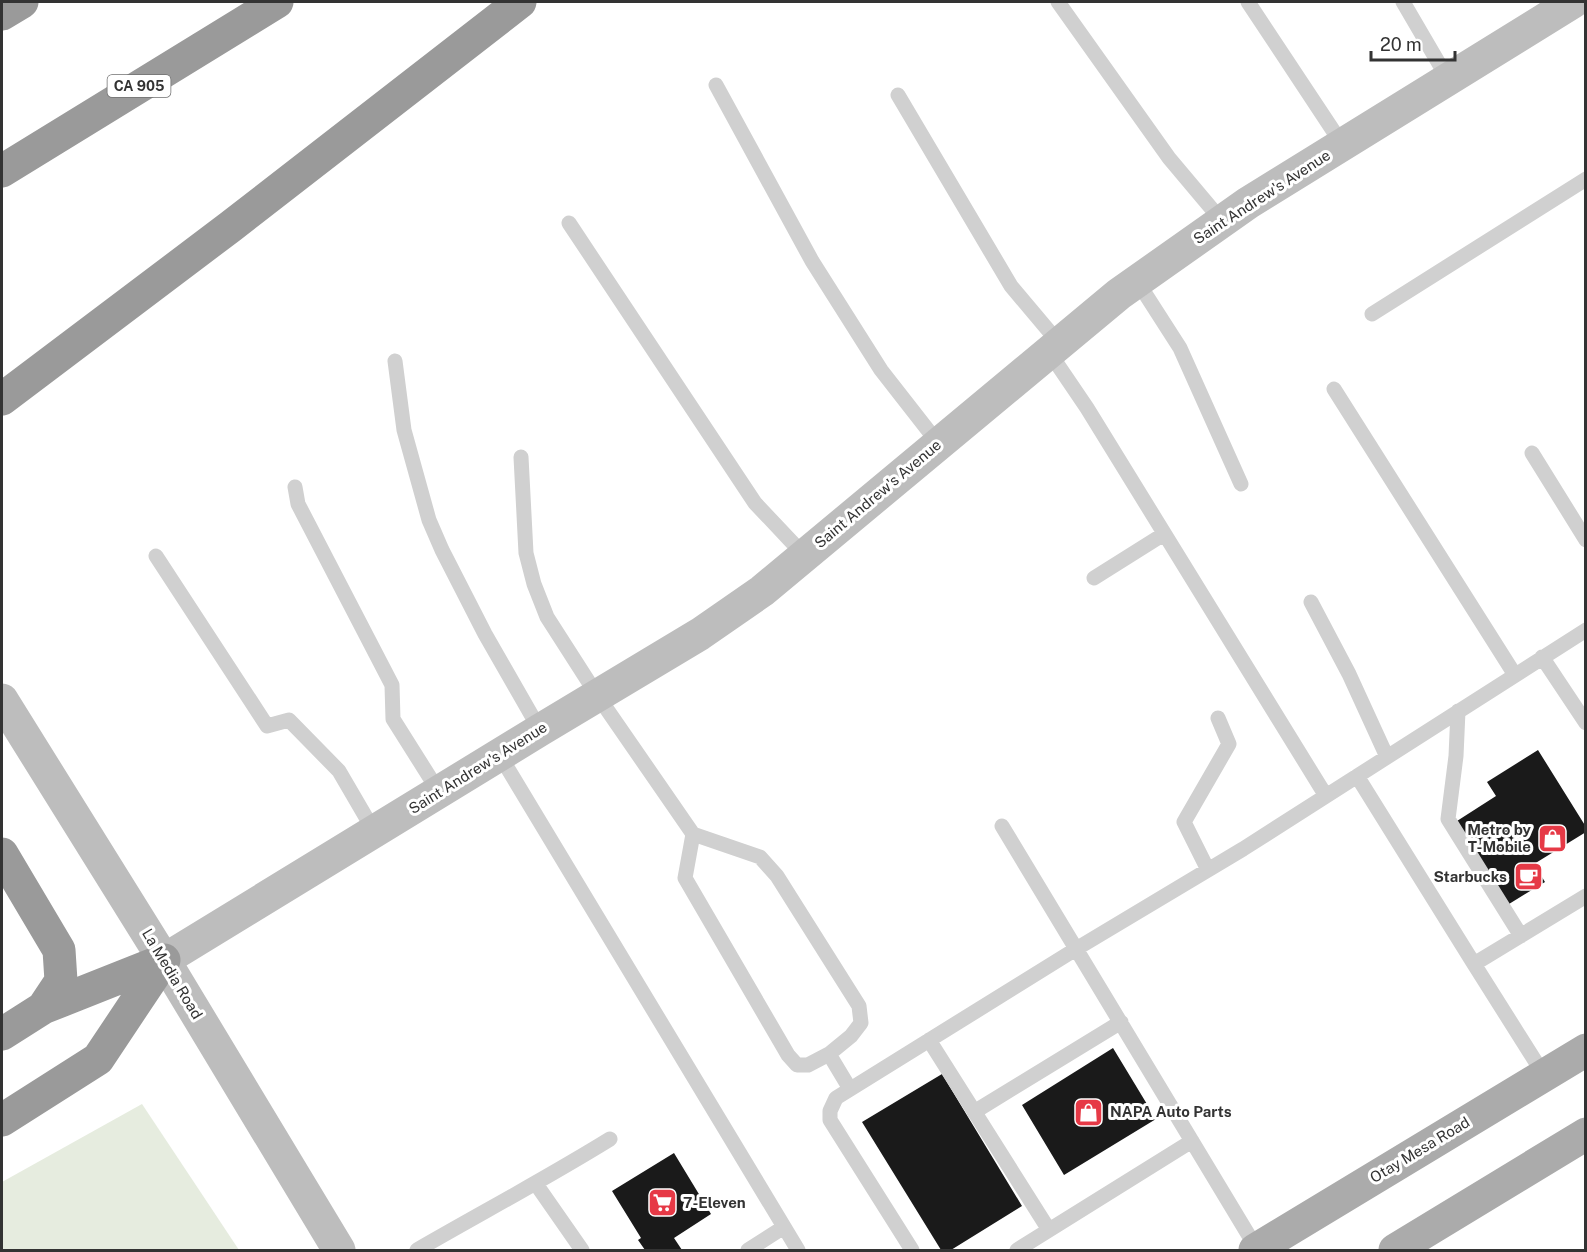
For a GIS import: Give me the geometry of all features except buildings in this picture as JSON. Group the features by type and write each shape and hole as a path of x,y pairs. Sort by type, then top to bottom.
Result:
{"highway":[{"path":"2,14 21,2"},
{"name":"CA 905","path":"2,171 277,2"},
{"path":"2,399 230,227 520,2"},
{"path":"2,854 58,950 62,981 43,1008"},
{"path":"2,1034 43,1008 164,960"},
{"path":"2,1120 98,1059 164,960"}],"main road":[{"name":"Otay Mesa Road","path":"1256,1250 1586,1050"},
{"path":"1395,1251 1586,1134"}],"street":[{"name":"Saint Andrew's Avenue","path":"164,960 700,634 762,591 938,443 1137,281 1222,221 1342,144 1573,2"},
{"name":"La Media Road","path":"2,700 164,960 339,1251"}],"lane":[{"path":"1058,2 1169,158 1222,221"},
{"path":"1248,2 1342,144"},
{"path":"1403,2 1448,79"},
{"path":"716,84 812,261 881,370 938,443"},
{"path":"898,95 1011,286 1054,348 1087,408 1326,796"},
{"path":"1372,314 1586,179"},
{"path":"568,223 755,503 804,555"},
{"path":"1137,281 1180,348 1241,484"},
{"path":"395,361 404,430 429,520 485,634 540,730"},
{"path":"1334,389 1515,675"},
{"path":"1532,453 1586,540"},
{"path":"521,458 526,553 534,584 547,617 597,695 693,834 760,857 777,876 859,1006 861,1023 852,1036 829,1054 808,1065 797,1065 788,1055 685,878 693,834"},
{"path":"295,487 298,504 392,684 393,719 439,792"},
{"path":"1094,578 1164,534"},
{"path":"156,556 267,726 289,720 339,771 374,831"},
{"path":"1311,602 1349,674 1387,757"},
{"path":"912,1251 830,1120 830,1111 836,1098 1208,870 1586,630"},
{"path":"1542,657 1586,723"},
{"path":"1458,711 1456,756 1448,819 1521,936"},
{"path":"1208,870 1184,822 1229,744 1218,718"},
{"path":"500,754 798,1251"},
{"path":"1357,776 1544,1075"},
{"path":"1002,826 1256,1250"},
{"path":"1474,964 1586,896"},
{"path":"974,1112 1120,1022"},
{"path":"930,1040 1049,1230"},
{"path":"829,1054 850,1089"},
{"path":"417,1251 610,1139"},
{"path":"1017,1251 1192,1141"},
{"path":"536,1184 582,1251"},
{"path":"748,1251 784,1227"}],"shaded area":[{"path":"142,1104 239,1250 2,1250 2,1182"}],"place":[{"name":"Metro by T-Mobile","path":"1552,839"},
{"name":"Starbucks","path":"1528,877"},
{"name":"NAPA Auto Parts","path":"1089,1112"},
{"name":"7-Eleven","path":"662,1203"}]}
